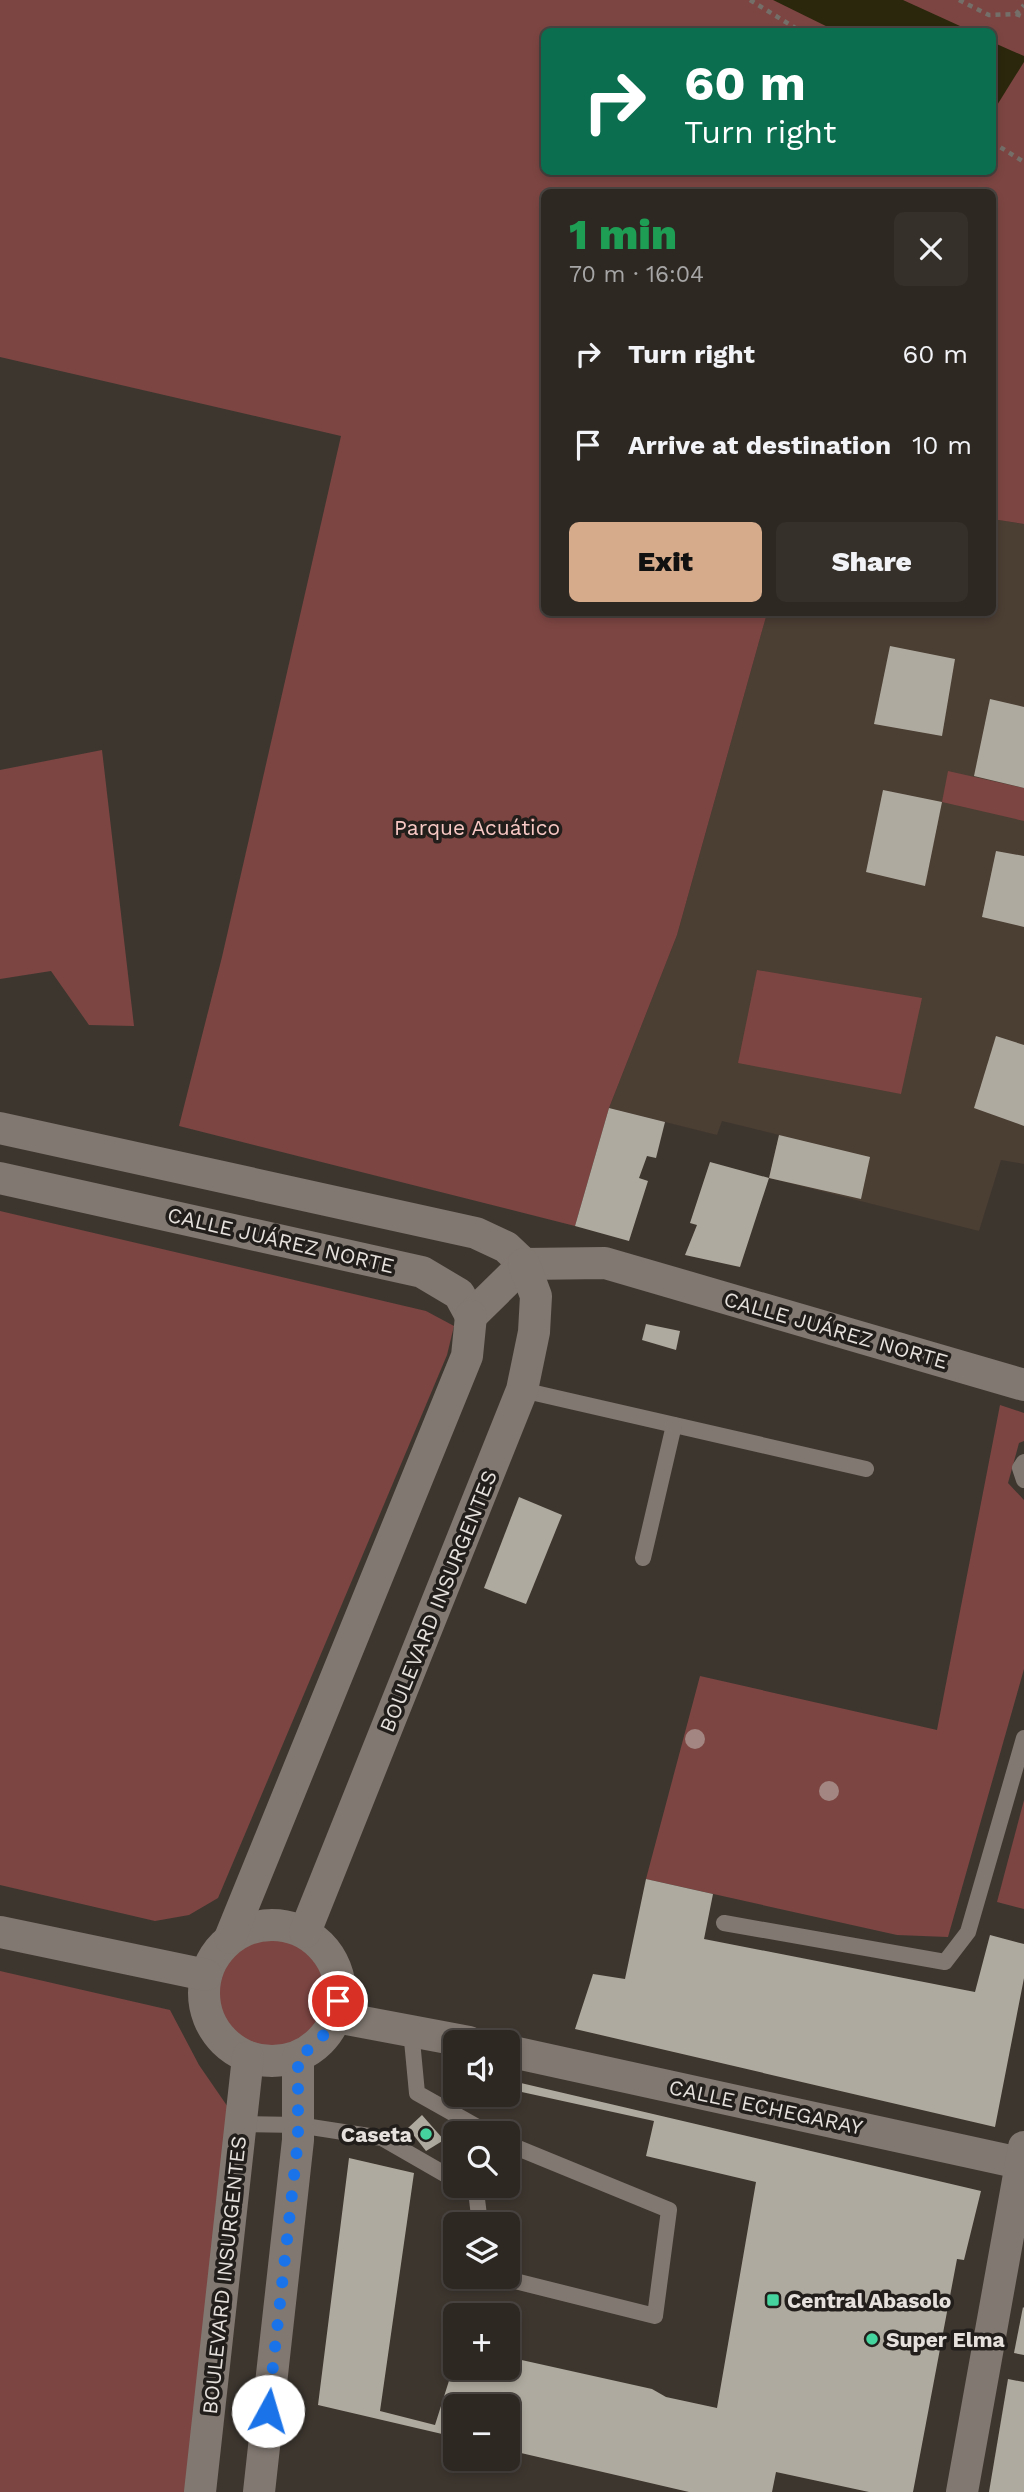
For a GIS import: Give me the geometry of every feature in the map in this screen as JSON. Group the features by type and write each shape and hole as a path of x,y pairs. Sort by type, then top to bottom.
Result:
{"street":[{"path":"0,1128 476,1233 506,1247 524,1264 471,1316 467,1356 230,1938 215,1955 206,1975 206,2009 221,2038 248,2057 273,2062 298,2057 321,2041 336,2017 341,1985 330,1954 306,1932 267,1924 230,1938"},
{"name":"CALLE JUÁREZ NORTE","path":"0,1178 422,1272 459,1294 471,1316"},
{"name":"CALLE JUÁREZ NORTE","path":"524,1264 605,1263 1024,1385"},
{"name":"BOULEVARD INSURGENTES","path":"306,1932 522,1390 534,1332 536,1296 524,1264"},
{"path":"0,1932 206,1975"},
{"path":"336,2017 443,2037"},
{"name":"CALLE ECHEGARAY","path":"520,2053 1023,2158"},
{"name":"BOULEVARD INSURGENTES","path":"200,2492 248,2057"},
{"path":"259,2492 298,2125 298,2057"},
{"path":"962,2492 1023,2158"}],"lane":[{"path":"522,1390 866,1469"},
{"path":"643,1558 674,1425"},
{"path":"1024,1461 1020,1468 1024,1480"},
{"path":"724,1923 945,1962 968,1932 1024,1738"},
{"path":"411,2030 418,2093 467,2121"},
{"path":"241,2124 298,2125 382,2138 443,2173"},
{"path":"520,2149 669,2210 654,2316 520,2282"}],"path":[{"path":"750,0 796,28"},
{"path":"959,0 989,15 1016,14 1024,17"},
{"path":"1016,14 1024,5"},
{"path":"996,144 1024,162"}],"shaded area":[{"path":"773,0 903,0 964,28 830,28"},
{"path":"996,44 1024,56 1024,62 996,107"},
{"path":"996,520 1024,524 1024,1164 1001,1160 979,1231 769,1178 779,1135 722,1121 717,1135 609,1108 677,935 766,616 996,616"}],"green space":[{"name":"Parque Acuático","path":"0,0 1024,0 1024,524 996,520 996,189 541,189 541,616 766,616 677,935 609,1108 575,1226 179,1126 222,957 341,436 0,357"},
{"path":"102,750 134,1026 89,1025 51,971 0,979 0,770"},
{"path":"948,771 1024,788 1024,821 942,802"},
{"path":"757,970 922,998 901,1094 738,1063"},
{"path":"0,1211 426,1311 454,1326 447,1355 218,1898 189,1915 155,1921 0,1885"},
{"path":"1000,1405 1024,1413 1024,1441 1019,1443 1008,1483 1024,1500 1024,1669 948,1937 897,1935 646,1879 700,1676 937,1730"},
{"path":"1024,1800 1024,1909 997,1902"},
{"path":"273,1936 294,1941 312,1953 324,1971 329,1992 324,2013 312,2031 294,2043 273,2048 252,2043 234,2031 222,2013 217,1992 222,1971 234,1953 252,1941"},
{"path":"0,1971 170,2010 199,2065 232,2113 187,2492 0,2492"}],"building":[{"path":"890,646 955,659 942,736 874,724"},
{"path":"990,699 1024,707 1024,788 974,776"},
{"path":"883,790 942,802 925,886 866,872"},
{"path":"996,851 1024,856 1024,927 982,917"},
{"path":"996,1036 1024,1045 1024,1126 974,1108"},
{"path":"609,1108 665,1122 656,1158 647,1156 639,1178 648,1181 629,1241 575,1226"},
{"path":"779,1135 870,1157 861,1199 769,1178"},
{"path":"710,1162 769,1178 740,1267 685,1255 697,1225 690,1223"},
{"path":"646,1324 680,1331 676,1350 642,1340"},
{"path":"519,1497 562,1515 526,1604 484,1588"},
{"path":"646,1879 713,1894 704,1939 975,1992 990,1935 1024,1944 1024,1978 995,2127 575,2029 593,1974 625,1979"},
{"path":"520,2083 981,2191 964,2260 957,2259 913,2492 869,2492 776,2472 772,2492 689,2492 520,2453 520,2394 445,2394 449,2380 520,2380 520,2360 652,2389 666,2397 717,2408 756,2182 646,2156 654,2121 520,2092"},
{"name":"Caseta","path":"422,2115 443,2141 426,2151 408,2128"},
{"path":"349,2158 414,2173 380,2411 435,2425 443,2400 443,2434 318,2405"},
{"path":"1024,2308 1024,2355 1014,2353"},
{"path":"1008,2379 1024,2382 1024,2492 989,2492"}],"place":[{"name":"Caseta","path":"426,2134"},
{"name":"Central Abasolo","path":"773,2300"},
{"name":"Super Elma","path":"872,2339"}],"route":[{"path":"268,2411 298,2140 298,2057 321,2041 336,2017 338,2001"}]}
